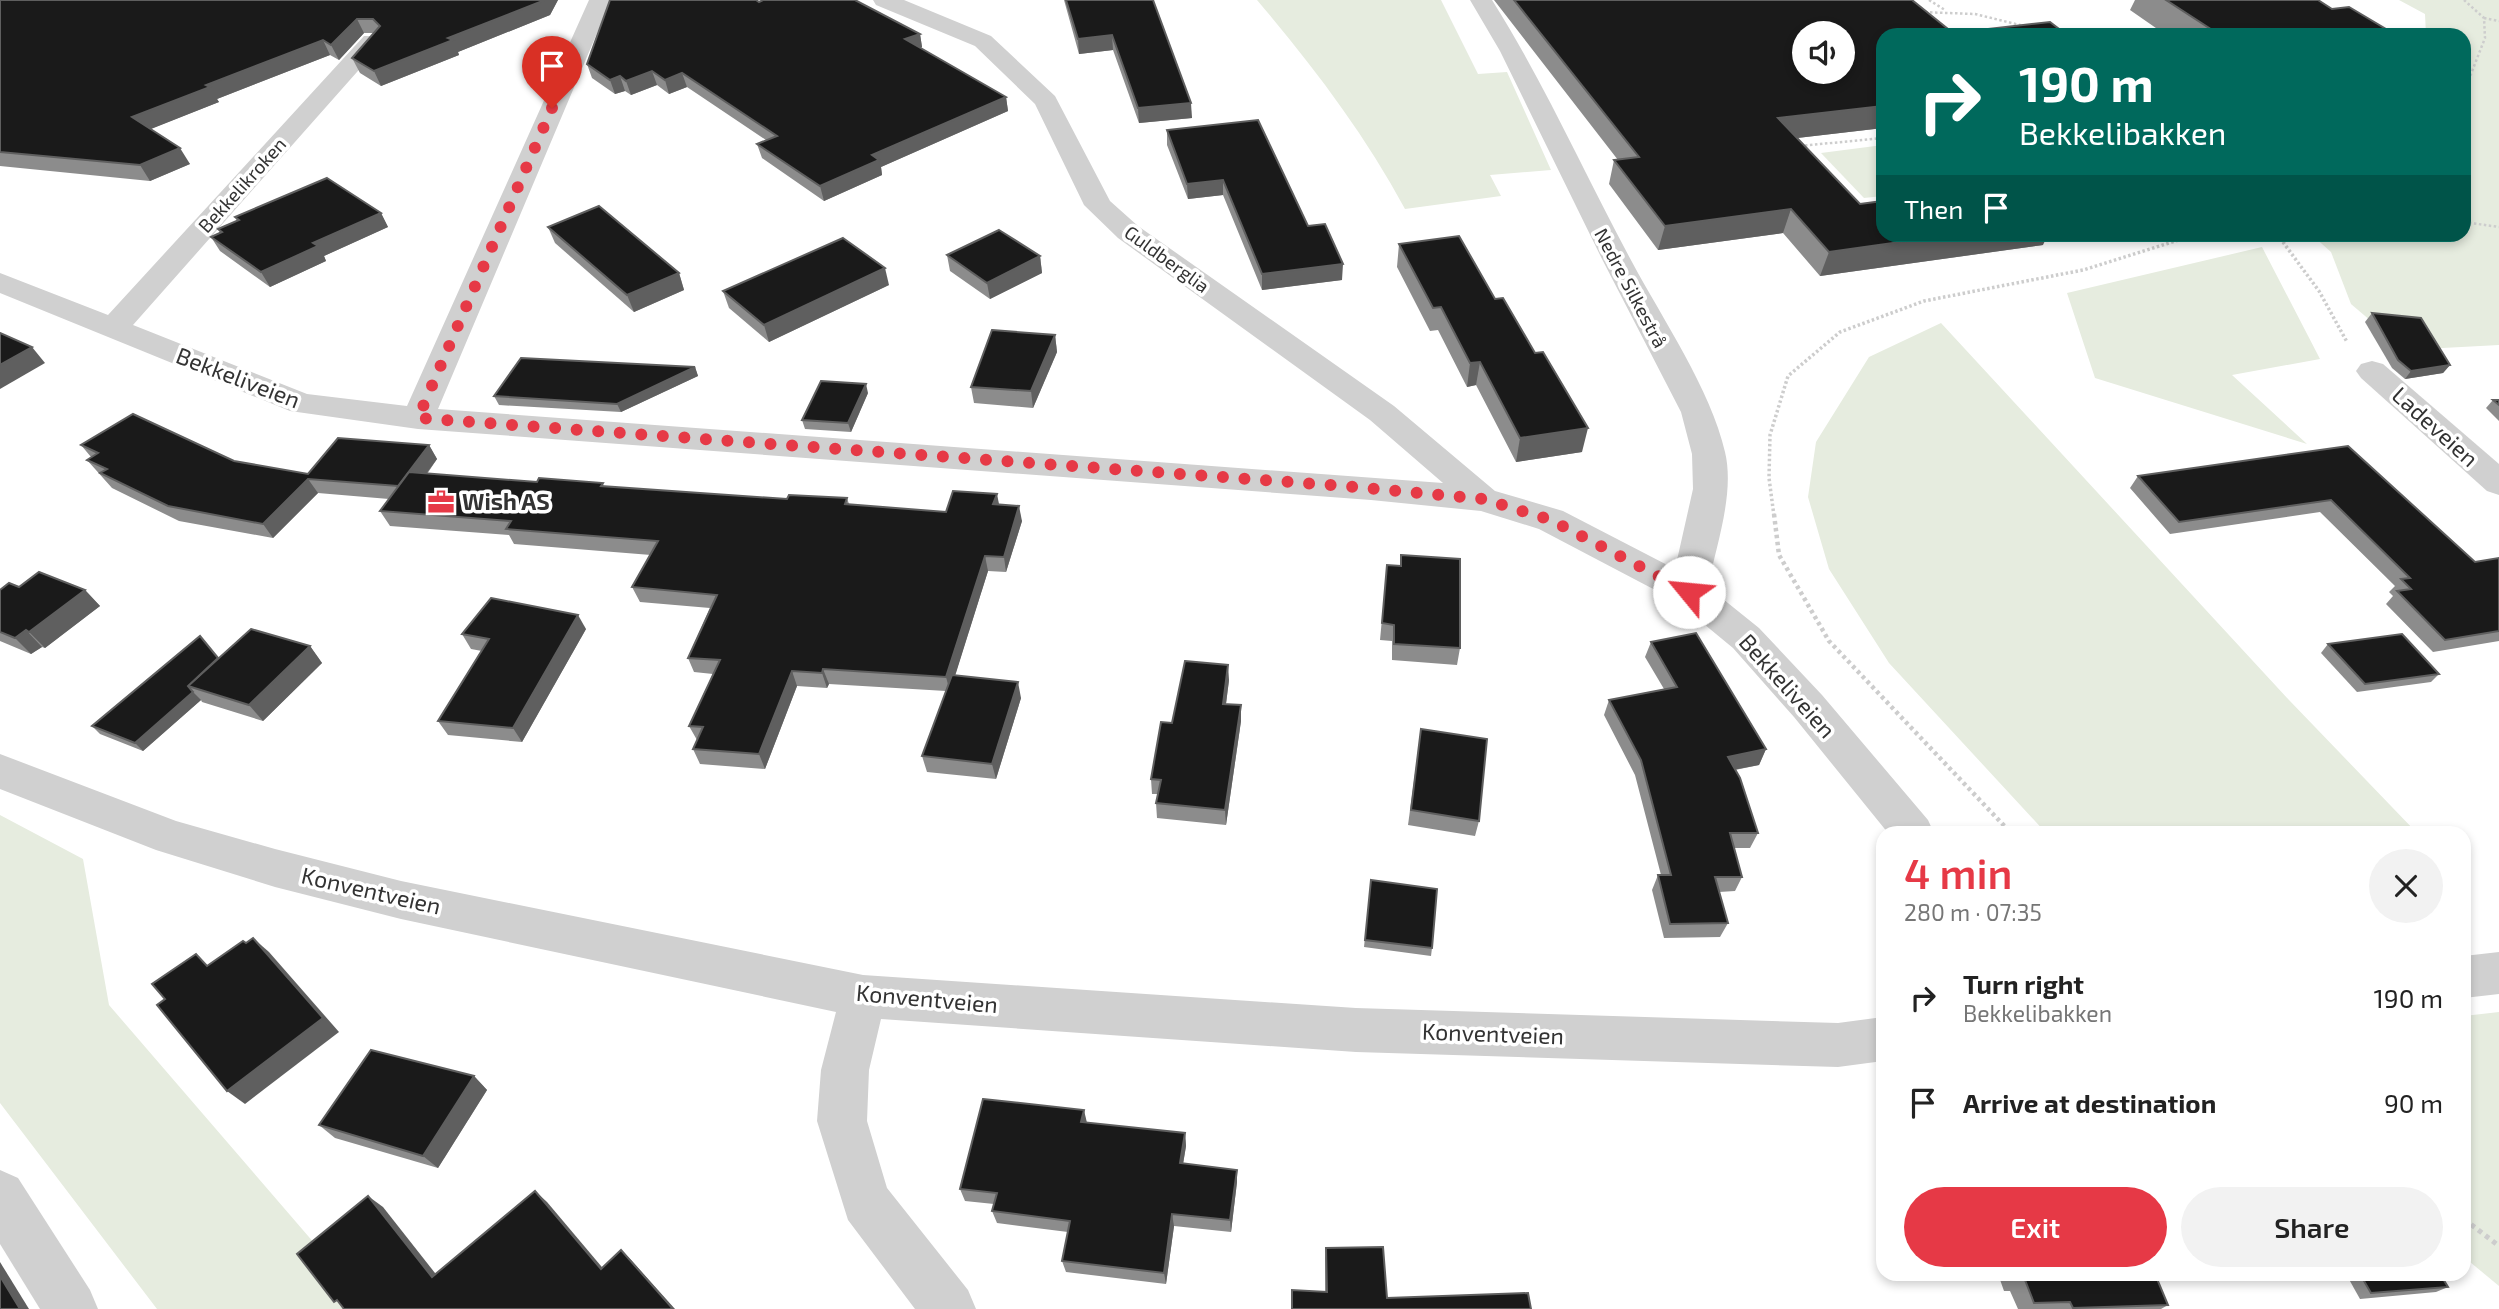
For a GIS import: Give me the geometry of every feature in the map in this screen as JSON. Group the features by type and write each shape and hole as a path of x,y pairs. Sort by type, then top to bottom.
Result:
{"street":[{"path":"418,418 600,0"},
{"name":"Guldberglia","path":"884,0 983,41 1046,101 1098,205 1128,232 1382,413 1483,499"},
{"name":"Nedre Silkestrå","path":"1482,0 1512,51 1575,180 1697,412 1709,454 1710,489 1689,592"},
{"name":"Bekkelikroken","path":"112,329 372,41"},
{"name":"Bekkeliveien","path":"0,282 301,404 418,418 1371,488 1483,499 1551,520 1689,592 1746,638 1808,706 1907,826"},
{"name":"Ladeveien","path":"2372,370 2499,483"},
{"name":"Konventveien","path":"0,771 171,837 275,868 414,902 863,996 1356,1030 1838,1045 1876,1041"},
{"path":"2471,976 2499,973"},
{"path":"863,996 845,1070 842,1121 866,1202 949,1309"},
{"path":"0,1196 71,1309"}],"path":[{"path":"1929,0 1945,10"},
{"path":"2464,0 2484,18 2499,21"},
{"path":"1918,12 1945,10 1990,15 2027,28"},
{"path":"2471,74 2485,38 2484,18"},
{"path":"1806,155 1798,146 1876,139"},
{"path":"2471,223 2499,227"},
{"path":"2004,826 1829,641 1779,555 1769,478 1770,435 1788,376 1840,332 1924,301 2083,270 2172,242"},
{"path":"2283,242 2319,291 2350,347 2372,370"},
{"path":"2471,1224 2499,1246"}],"shaded area":[{"path":"1257,0 1441,0 1478,74 1507,72 1551,170 1490,175 1501,196 1405,209 1337,101"},
{"path":"2399,0 2499,0 2499,345 2405,350 2351,304 2331,252 2320,242 2471,242 2471,28 2426,28 2425,14"},
{"path":"1876,146 1876,197 1864,198 1821,153"},
{"path":"2262,247 2320,359 2232,375 2307,444 2095,378 2067,293"},
{"path":"1941,323 2289,700 2410,826 2040,826 1889,663 1829,569 1808,497 1816,442 1869,357"},
{"path":"0,815 83,859 109,1005 371,1309 157,1309 0,1103"},
{"path":"2499,1012 2499,1286 2471,1263 2471,1015"}],"building":[{"path":"0,0 545,0 448,38 453,40 374,71 352,58 380,26 373,19 357,19 331,45 323,40 132,117 180,148 140,165 0,152"},
{"path":"610,0 855,0 920,34 905,39 1006,97 872,155 879,160 820,186 757,144 777,136 682,73 665,80 652,71 626,81 620,76 610,80 587,64"},
{"path":"1066,0 1153,0 1191,103 1138,108 1112,35 1078,39"},
{"path":"1514,0 1912,0 1947,28 1876,28 1876,107 1778,118 1860,204 1876,202 1876,242 1900,242 1829,252 1791,209 1665,226 1614,160 1639,157"},
{"path":"2166,0 2318,0 2332,9 2349,7 2384,28 2209,28"},
{"path":"2050,22 2058,28 1997,28"},
{"path":"1258,120 1308,226 1325,224 1343,264 1262,274 1223,180 1187,184 1167,130"},
{"path":"327,178 381,213 313,243 318,246 261,272 211,237 222,232 218,229 239,220 235,217"},
{"path":"599,206 679,273 627,295 548,227"},
{"path":"999,230 1040,256 987,283 947,255"},
{"path":"1459,236 1495,299 1503,298 1535,353 1543,352 1588,428 1520,438 1480,362 1470,363 1441,307 1433,308 1399,244"},
{"path":"843,238 885,268 764,325 723,291"},
{"path":"2372,313 2421,318 2450,365 2411,371 2398,360"},
{"path":"992,330 1055,335 1031,391 971,387"},
{"path":"0,333 32,347 0,365"},
{"path":"521,358 695,367 617,404 494,396"},
{"path":"821,381 866,384 848,423 802,420"},
{"path":"133,414 234,461 308,474 338,438 429,445 398,486 308,479 263,524 168,506 100,473 107,469 87,460 98,453 81,445"},
{"path":"2348,446 2475,562 2499,558 2499,631 2445,640 2397,591 2411,589 2401,579 2410,578 2331,500 2179,522 2138,476"},
{"path":"409,472 537,482 539,478 603,483 601,486 787,499 789,495 847,498 845,504 946,512 953,491 997,494 993,504 1019,506 1004,557 985,556 946,677 823,669 822,673 792,671 759,754 693,749 703,727 689,726 720,660 688,658 717,595 632,587 658,541 506,529 511,521 380,511"},
{"path":"1401,555 1460,559 1460,648 1394,644 1394,625 1382,623 1387,565 1401,566"},
{"path":"39,572 85,590 29,632 26,630 15,638 0,632 0,590 9,583 19,587"},
{"path":"491,598 578,615 513,728 438,721 489,639 462,634"},
{"path":"251,629 310,646 249,705 188,686"},
{"path":"1696,633 1766,749 1728,757 1740,778 1758,833 1730,833 1742,877 1715,877 1728,923 1670,924 1658,875 1671,875 1641,760 1609,700 1677,687 1651,642"},
{"path":"2402,634 2439,674 2365,684 2328,644"},
{"path":"200,636 218,658 188,686 193,692 135,743 92,726"},
{"path":"1185,661 1228,665 1223,704 1241,705 1225,810 1156,803 1161,780 1151,779 1161,722 1172,723"},
{"path":"952,675 1018,682 992,764 922,756"},
{"path":"1421,729 1487,739 1479,821 1411,810"},
{"path":"1371,880 1437,889 1432,948 1365,940"},
{"path":"253,938 323,1018 227,1091 157,1005 165,999 152,984 196,954 207,966 243,941 246,943"},
{"path":"371,1050 474,1076 423,1156 319,1125"},
{"path":"983,1099 1084,1110 1081,1122 1185,1133 1180,1163 1237,1170 1230,1220 1172,1214 1164,1273 1062,1261 1070,1221 992,1211 997,1193 960,1189"},
{"path":"535,1191 601,1269 621,1250 673,1309 344,1309 337,1300 334,1302 297,1254 368,1196 432,1277"},
{"path":"1383,1247 1387,1298 1528,1293 1531,1309 1292,1309 1292,1290 1327,1292 1326,1248"},
{"path":"0,1276 20,1309 0,1309"},
{"path":"2025,1281 2158,1281 2168,1305 2073,1308 2070,1302 2034,1303"},
{"path":"2364,1281 2444,1281 2448,1287 2371,1293"}],"place":[{"name":"Wish AS","path":"441,502"}],"route":[{"path":"552,108 418,418 1344,486 1483,499 1551,520 1689,592"}]}
